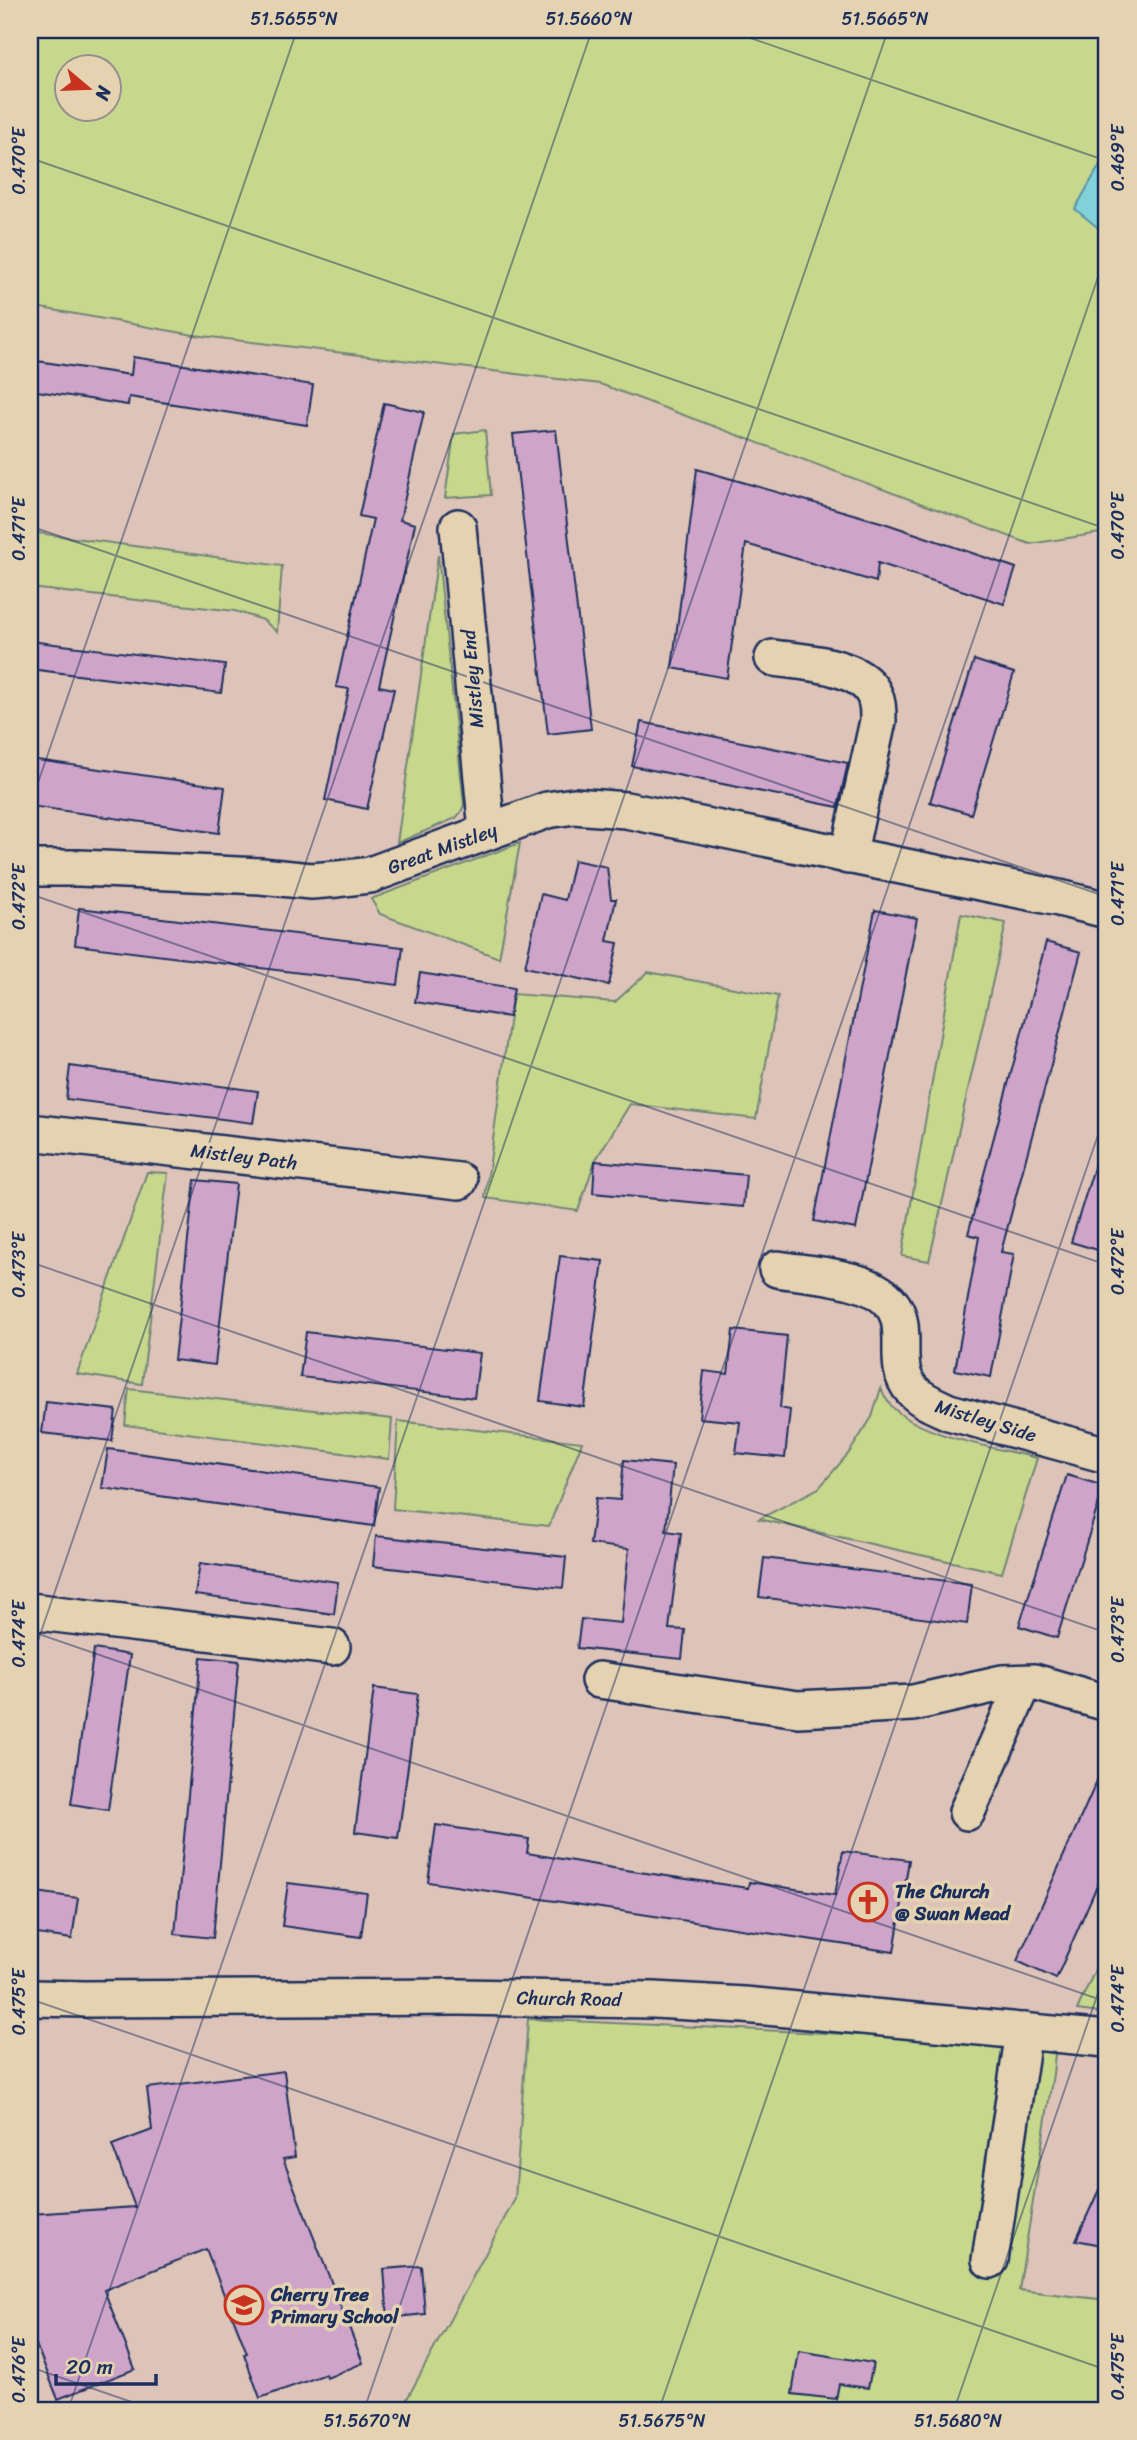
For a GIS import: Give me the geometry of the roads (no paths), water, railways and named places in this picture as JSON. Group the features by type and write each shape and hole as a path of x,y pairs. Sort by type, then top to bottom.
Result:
{"street":[{"name":"Mistley End","path":"458,527 487,831"},
{"path":"773,658 830,667 855,675 871,688 878,703 878,721 848,856"},
{"name":"Great Mistley","path":"30,868 337,880 370,875 547,810 574,806 626,810 1107,910"},
{"name":"Mistley Path","path":"30,1132 459,1181"},
{"name":"Mistley Side","path":"777,1269 854,1283 876,1290 889,1300 899,1316 904,1374 911,1389 927,1402 949,1412 1107,1455"},
{"path":"30,1611 331,1647"},
{"path":"599,1680 798,1709 877,1707 913,1703 1002,1683 1034,1682 1107,1703"},
{"path":"967,1812 1024,1683"},
{"name":"Church Road","path":"30,1998 562,1997 654,2000 744,2005 1107,2039"},
{"path":"990,2260 1024,2031"}],"water":[{"path":"1107,159 1107,235 1075,209 1101,163"}],"place":[{"name":"The Church @ Swan Mead","path":"868,1902"},
{"name":"Cherry Tree Primary School","path":"244,2305"}]}
